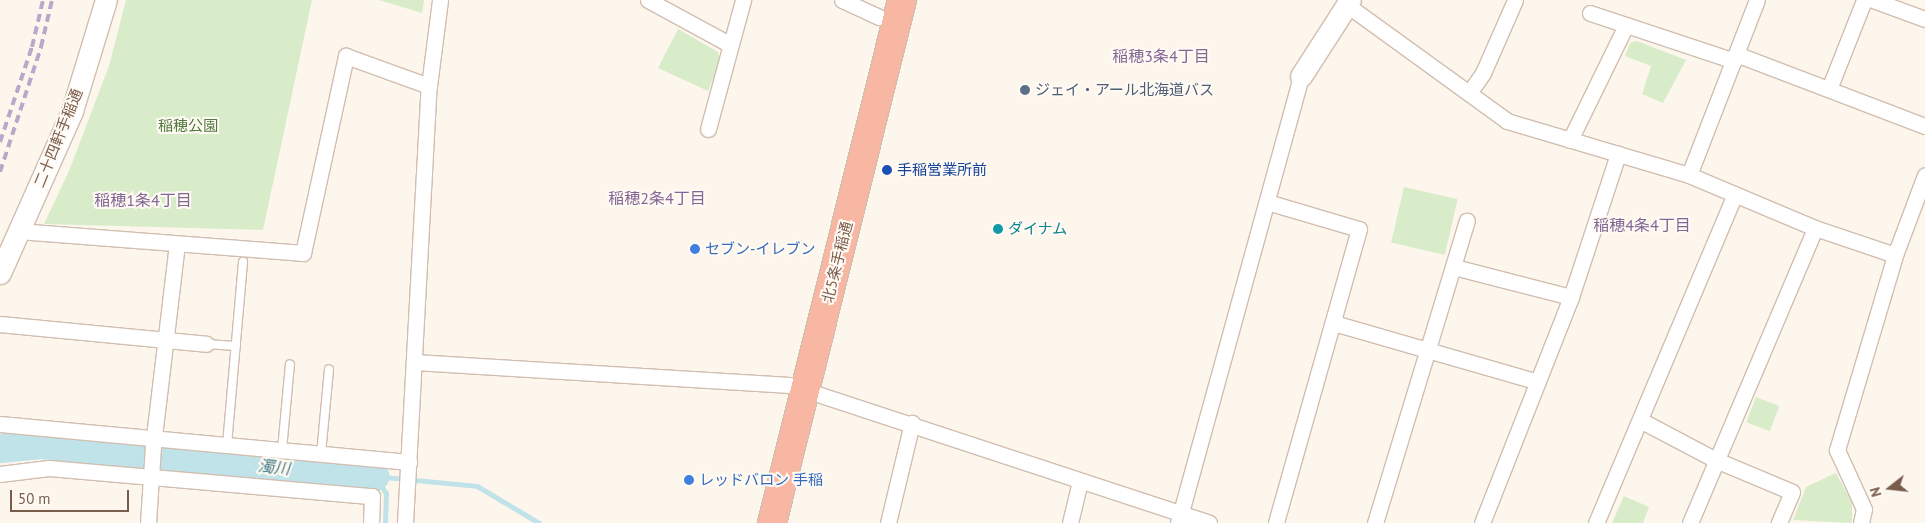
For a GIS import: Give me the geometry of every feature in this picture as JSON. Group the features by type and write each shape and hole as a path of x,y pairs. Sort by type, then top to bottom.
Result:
{"highway":[{"name":"北5条手稲通","path":"755,523 798,387 902,0"},
{"name":"北5条手稲通","path":"772,523 798,387 882,8"}],"street":[{"name":"二十四軒手稲通","path":"0,273 72,111 106,0"},
{"path":"405,523 429,86 440,0"},
{"path":"648,0 731,45"},
{"path":"708,129 743,0"},
{"path":"842,0 882,8"},
{"path":"1468,93 1483,73 1515,0"},
{"path":"1689,175 1757,0"},
{"path":"1829,89 1864,0"},
{"path":"1873,0 1925,19"},
{"path":"1179,519 1300,76 1349,2 1507,121 1689,175 1815,228 1895,255"},
{"path":"1590,13 1735,57 1829,89 1925,126"},
{"path":"1570,140 1626,25"},
{"path":"19,231 302,253 346,56 429,86"},
{"path":"1482,523 1571,298 1618,154"},
{"path":"1861,523 1864,509 1837,450 1895,255 1925,176"},
{"path":"1596,523 1736,194"},
{"path":"1267,202 1359,229 1276,523"},
{"path":"1375,523 1467,221"},
{"path":"1690,523 1815,228"},
{"path":"148,523 153,441 177,244"},
{"path":"1454,267 1571,298"},
{"path":"1334,323 1538,382"},
{"path":"0,324 165,342 206,344"},
{"path":"414,362 798,387 912,423 1080,481 1179,519 1209,523"},
{"path":"1640,420 1716,460 1792,492 1779,523"},
{"path":"888,523 912,423"},
{"path":"0,424 153,441 227,445 321,454 408,467"},
{"path":"0,474 49,468 151,472 372,496 371,523"},
{"path":"1070,523 1080,481"}],"lane":[{"path":"227,445 243,262"},
{"path":"206,344 236,346"},
{"path":"282,450 290,364"},
{"path":"321,454 329,369"}],"green space":[{"name":"稲穂公園","path":"126,0 312,0 263,230 44,224 69,171 109,66"},
{"path":"379,0 424,0 422,13"},
{"path":"678,29 718,52 720,61 708,91 658,68"},
{"path":"1637,41 1686,60 1663,103 1642,94 1651,66 1625,56 1630,43"},
{"path":"1404,187 1458,199 1445,255 1391,243"},
{"path":"1756,397 1779,406 1770,431 1746,422"},
{"path":"1836,473 1852,503 1852,523 1793,520 1806,487"},
{"path":"1624,496 1649,507 1643,523 1612,523"}],"waterway":[{"name":"濁川","path":"0,448 41,444 374,476"},
{"name":"濁川","path":"374,476 477,486 539,523"},
{"path":"374,476 386,493 385,523"}],"railway":[{"path":"0,142 32,47 43,0"},
{"path":"0,172 41,47 52,0"}],"place":[{"name":"ジェイ・アール北海道バス","path":"1025,90"},
{"name":"手稲営業所前","path":"887,170"},
{"name":"ダイナム","path":"998,229"},
{"name":"セブン-イレブン","path":"695,249"},
{"name":"レッドバロン 手稲","path":"689,480"}],"district":[{"name":"稲穂3条4丁目","path":"1161,56"},
{"name":"稲穂2条4丁目","path":"657,198"},
{"name":"稲穂1条4丁目","path":"143,200"},
{"name":"稲穂4条4丁目","path":"1642,225"}]}
